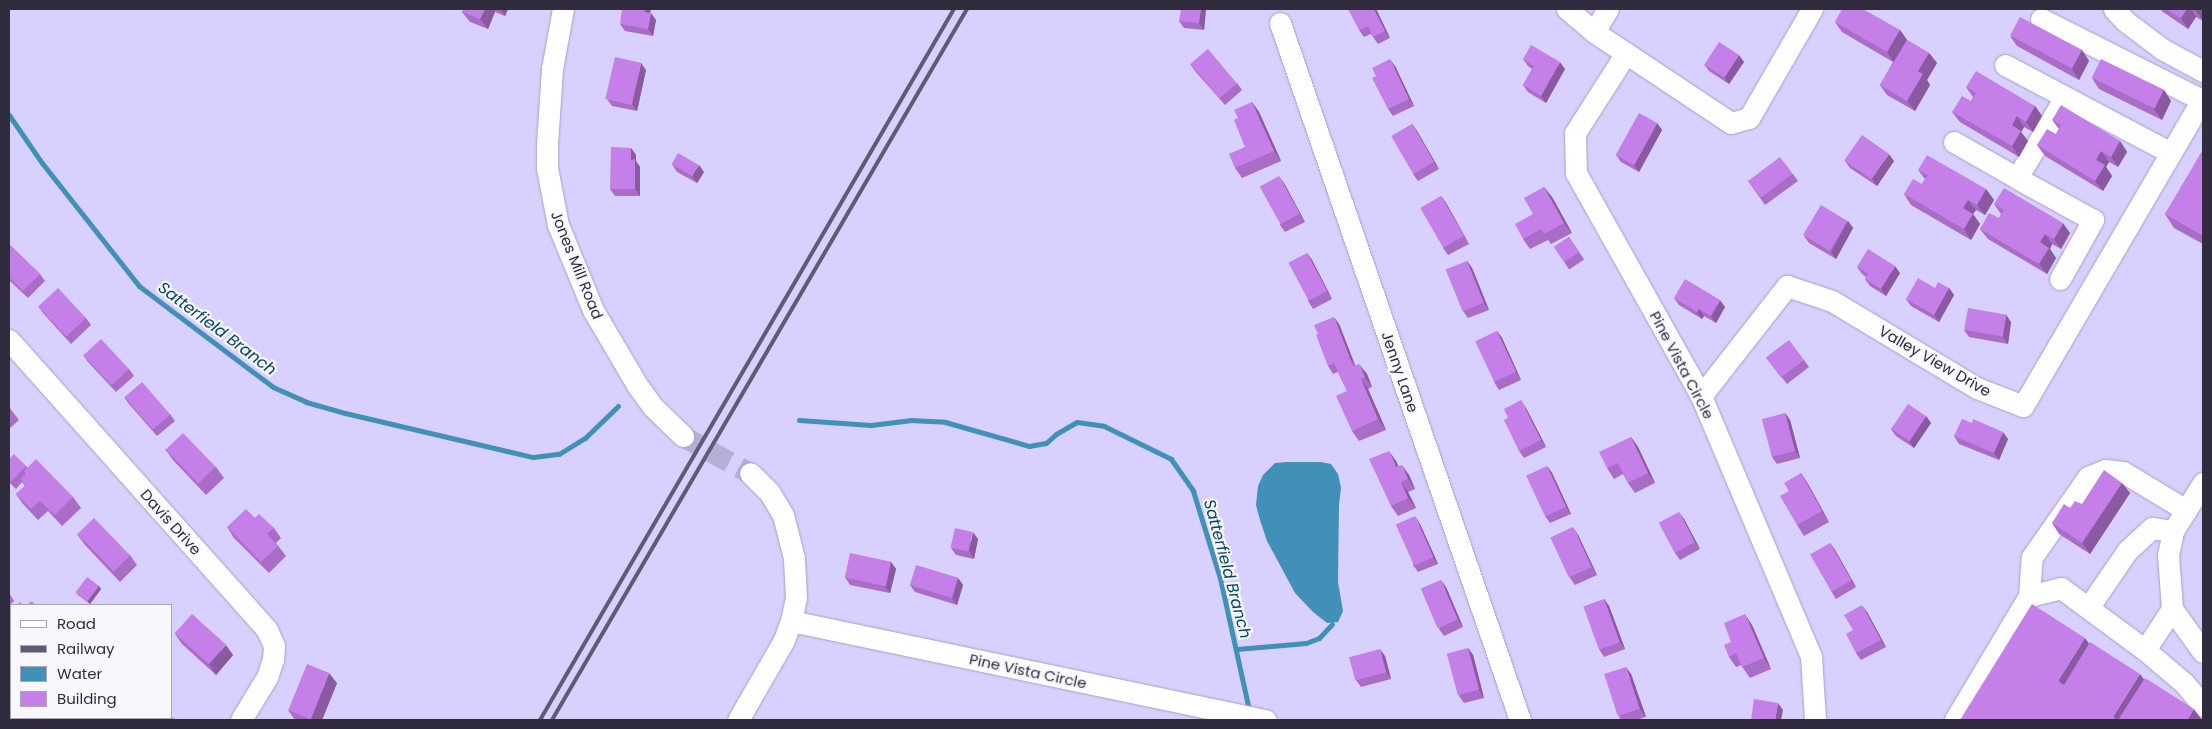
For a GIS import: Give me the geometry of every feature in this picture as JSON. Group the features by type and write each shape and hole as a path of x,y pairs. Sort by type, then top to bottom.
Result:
{"street":[{"name":"Jones Mill Road","path":"563,9 552,69 546,155 550,192 558,225 593,310 636,385 658,413 683,436"},
{"path":"1567,9 1594,32 1731,123 1749,118 1812,9"},
{"path":"1594,32 1608,9"},
{"path":"2114,9 2162,49 2203,71"},
{"path":"2041,19 2203,99"},
{"name":"Jenny Lane","path":"1280,23 1520,720"},
{"name":"Pine Vista Circle","path":"1626,53 1575,133 1576,174 1701,396 1811,656 1815,720"},
{"path":"2005,65 2171,153"},
{"path":"2017,178 2065,97"},
{"name":"Valley View Drive","path":"1701,396 1787,286 1832,301 1976,388 2023,406 2203,99"},
{"path":"1954,142 2093,220 2060,279"},
{"name":"Davis Drive","path":"9,340 268,630 274,646 273,659 267,677 241,720"},
{"path":"1955,720 2030,596 2032,557 2088,477 2105,470 2123,472 2186,510"},
{"path":"738,720 784,640 796,598 796,573 790,536 777,503 770,493 750,474"},
{"path":"2203,483 2174,531 2168,555 2172,609 2203,652"},
{"path":"2088,608 2127,550 2152,528 2174,531"},
{"path":"2030,596 2061,588 2145,650 2184,684 2203,706"},
{"path":"2145,650 2172,609"},
{"name":"Pine Vista Circle","path":"791,620 1266,720"}],"water":[{"path":"1321,462 1331,464 1338,474 1341,488 1338,582 1343,611 1338,622 1327,623 1313,612 1295,593 1267,541 1260,520 1256,505 1258,486 1263,475 1275,463"}],"building":[{"path":"464,9 485,9 480,19 462,12"},
{"path":"622,9 645,9 644,12 651,13 648,29 620,24"},
{"path":"1181,9 1201,9 1199,23 1179,21"},
{"path":"1348,9 1374,9 1385,31 1373,37 1368,26 1359,30"},
{"path":"1842,9 1863,9 1900,30 1887,52 1835,22"},
{"path":"2166,9 2187,9 2181,18"},
{"path":"2020,17 2082,50 2072,68 2010,36"},
{"path":"1907,40 1929,53 1918,71 1923,74 1907,101 1880,85"},
{"path":"1719,42 1739,55 1724,78 1704,65"},
{"path":"1531,45 1560,62 1541,96 1523,85 1534,66 1523,59"},
{"path":"1208,49 1237,83 1219,98 1190,64"},
{"path":"615,57 641,63 632,105 605,99"},
{"path":"1390,59 1409,99 1388,109 1372,78 1376,76 1372,68"},
{"path":"2101,59 2164,90 2155,109 2092,78"},
{"path":"1976,71 2035,106 2026,122 2017,116 2012,125 2021,131 2012,146 1952,112 1962,96 1971,101 1976,93 1966,87"},
{"path":"1252,102 1274,151 1235,168 1229,154 1245,147 1234,120 1238,118 1234,110"},
{"path":"2061,105 2120,141 2111,157 2101,151 2096,160 2105,165 2095,181 2037,145 2047,129 2056,134 2061,125 2052,120"},
{"path":"1639,113 1657,123 1634,165 1616,155"},
{"path":"1412,124 1434,162 1413,174 1391,136"},
{"path":"1862,135 1889,154 1871,179 1844,160"},
{"path":"611,147 631,148 631,160 635,159 635,189 610,189"},
{"path":"2203,152 2203,236 2165,214"},
{"path":"678,153 699,165 692,176 672,164"},
{"path":"1927,155 1986,189 1977,205 1968,200 1963,208 1973,214 1964,229 1904,194 1913,179 1922,184 1928,175 1918,170"},
{"path":"1780,157 1793,174 1761,198 1748,181"},
{"path":"1279,176 1300,214 1281,224 1260,187"},
{"path":"1544,187 1564,223 1544,234 1541,229 1523,239 1515,224 1533,214 1524,198"},
{"path":"2004,188 2063,223 2054,239 2045,234 2040,242 2049,248 2039,264 1980,229 1989,213 1999,218 2004,210 1994,204"},
{"path":"1441,196 1464,236 1443,248 1420,208"},
{"path":"1821,205 1848,221 1830,251 1803,235"},
{"path":"1569,237 1579,252 1564,262 1554,247"},
{"path":"9,244 40,274 23,291 9,277"},
{"path":"1868,249 1895,266 1881,289 1865,279 1868,274 1857,267"},
{"path":"1307,253 1327,291 1309,301 1288,263"},
{"path":"1467,261 1484,303 1463,311 1446,270"},
{"path":"1918,278 1935,288 1938,282 1949,288 1934,315 1906,299"},
{"path":"1685,279 1720,300 1711,316 1699,309 1697,312 1674,298"},
{"path":"58,288 86,318 66,336 38,306"},
{"path":"1968,308 2006,315 2003,336 1964,330"},
{"path":"1334,317 1350,358 1328,366 1314,325"},
{"path":"1497,331 1516,372 1494,382 1475,341"},
{"path":"101,339 129,369 111,385 83,355"},
{"path":"1789,340 1804,360 1781,377 1766,357"},
{"path":"1349,357 1353,366 1359,364 1365,377 1361,379 1378,419 1352,431 1336,396 1347,391 1334,363"},
{"path":"142,382 170,414 153,430 125,397"},
{"path":"1521,400 1541,440 1519,451 1504,420 1508,418 1504,409"},
{"path":"1908,404 1926,416 1909,441 1891,429"},
{"path":"1785,413 1795,451 1772,457 1762,419"},
{"path":"1962,419 1972,423 1973,419 2003,432 1994,453 1954,436"},
{"path":"183,433 216,467 198,483 166,450"},
{"path":"1631,437 1648,473 1628,483 1618,463 1607,468 1599,452"},
{"path":"1389,451 1396,467 1402,465 1408,479 1401,482 1408,498 1391,506 1369,459"},
{"path":"14,454 26,466 11,482 9,480 9,459"},
{"path":"36,459 73,497 55,515 40,501 31,509 16,494 26,485 20,479 26,474 24,471"},
{"path":"1547,466 1566,507 1545,517 1526,476"},
{"path":"2104,470 2122,483 2082,543 2052,523 2064,504 2070,508 2075,501 2082,504"},
{"path":"1801,473 1822,511 1797,525 1780,496 1789,491 1784,483"},
{"path":"246,509 255,518 259,514 274,528 267,534 278,546 261,562 227,527"},
{"path":"1679,512 1695,542 1675,553 1659,523"},
{"path":"1415,516 1433,557 1414,566 1396,525"},
{"path":"94,518 130,555 114,571 77,534"},
{"path":"1573,527 1592,567 1569,577 1550,538"},
{"path":"955,528 973,532 968,552 951,547"},
{"path":"1830,543 1852,580 1832,592 1810,554"},
{"path":"850,553 891,562 886,586 845,577"},
{"path":"916,565 958,578 952,598 910,585"},
{"path":"87,577 99,586 88,601 76,592"},
{"path":"1441,580 1458,620 1438,628 1421,589"},
{"path":"1604,599 1620,642 1599,650 1583,607"},
{"path":"2032,604 2085,638 2058,681 2064,685 2090,642 2140,674 2113,717 2118,720 1960,720"},
{"path":"1862,605 1881,640 1856,653 1846,634 1853,630 1844,615"},
{"path":"192,614 226,645 209,664 175,633"},
{"path":"1745,614 1764,658 1742,667 1736,653 1729,657 1724,645 1731,642 1724,623"},
{"path":"1468,648 1479,690 1458,695 1447,654"},
{"path":"1380,649 1386,672 1355,680 1349,657"},
{"path":"307,664 329,673 311,719 288,710"},
{"path":"1626,667 1640,709 1618,716 1604,674"},
{"path":"2145,678 2194,709 2187,720 2118,720"},
{"path":"1754,699 1778,703 1775,720 1751,720"},
{"path":"172,717 178,720 157,720 172,719"}],"waterway":[{"name":"Satterfield Branch","path":"9,115 42,163 139,286 273,387 306,402 345,413 533,457 559,454 585,438 618,406"},
{"name":"Satterfield Branch","path":"799,420 871,425 910,420 945,422 1029,446 1046,443 1056,434 1077,422 1104,426 1171,459 1193,491 1220,578 1249,710"},
{"path":"1237,649 1306,643 1319,638 1332,624"}],"tunnel":[{"path":"683,436 750,473"}],"railway":[{"path":"540,720 954,9"},
{"path":"552,720 967,9"}]}
